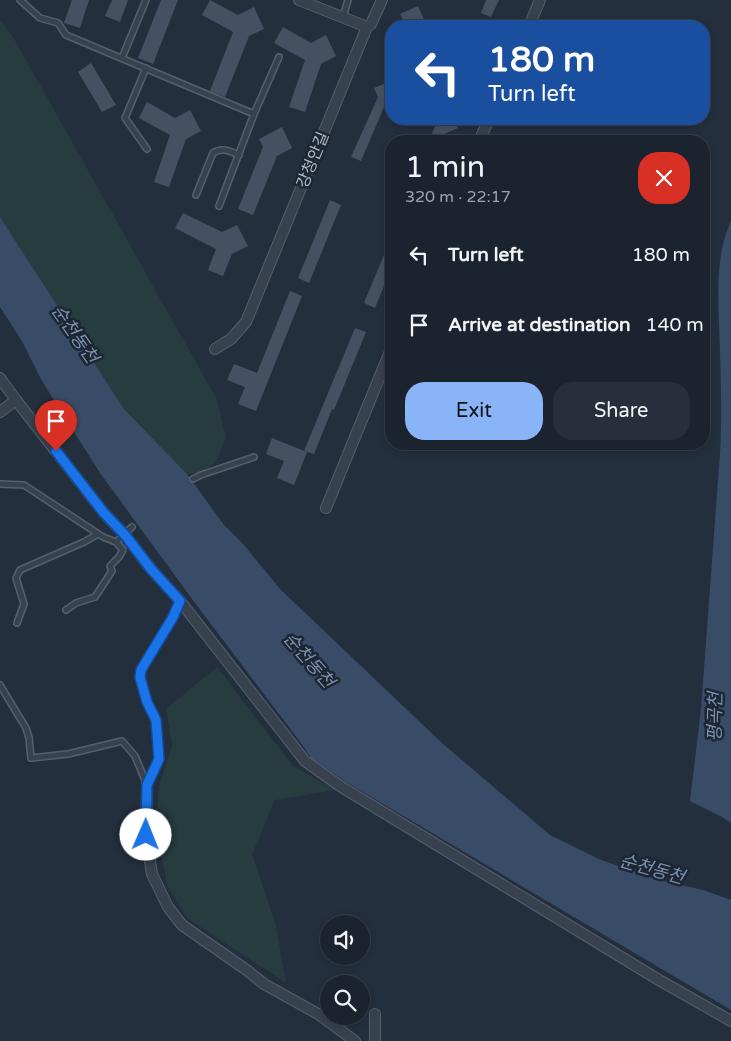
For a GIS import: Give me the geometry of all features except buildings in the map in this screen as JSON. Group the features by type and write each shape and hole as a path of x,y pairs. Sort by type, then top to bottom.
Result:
{"street":[{"path":"299,0 367,27"},
{"name":"강청안길","path":"215,349 231,339 246,322 367,27 371,24 382,0"},
{"path":"532,20 540,0"},
{"path":"326,508 385,364"},
{"path":"0,378 104,513 125,535 151,569 180,601 305,761 335,783 659,980 731,1021"},
{"path":"0,412 16,400"},
{"path":"147,785 146,835 152,874 168,908 182,925 264,984 318,1014 355,1041"},
{"path":"375,1014 375,1041"}],"lane":[{"path":"20,0 40,18 58,23 66,35 254,114"},
{"path":"122,58 146,0"},
{"path":"343,17 348,0"},
{"path":"219,206 254,114 279,57"},
{"path":"146,68 125,118 147,149"},
{"path":"196,195 213,153 218,150 226,150 239,154"},
{"path":"193,479 254,457"},
{"path":"0,484 24,485 98,534 116,542 123,550 110,566 112,571 95,597 76,603 66,610"},
{"path":"116,542 132,527"},
{"path":"17,623 24,604 16,578 20,570 98,534"},
{"path":"147,785 159,759 156,720 147,702 140,677 141,670 173,617 180,601"},
{"path":"0,684 26,728 31,758 68,754 122,741 135,756 147,785"}],"green space":[{"path":"0,20 13,37 216,398 226,437 216,462 203,473 187,474 124,409 0,217"},
{"path":"217,667 293,766 335,790 275,800 252,854 276,926 286,983 187,918 167,885 156,829 159,786 172,746 166,709"}],"water":[{"name":"순천동천","path":"0,217 124,409 187,474 224,525 244,545 280,589 443,744 550,835 601,860 659,880 703,890 731,900 731,1010 346,782 311,758 100,473 42,381 22,341 0,307"},
{"name":"평곡천","path":"731,221 731,823 690,801 701,709 720,454 719,268 725,236"}],"route":[{"path":"56,451 104,513 125,535 151,569 180,601 173,617 141,670 140,677 147,702 156,720 159,759 147,785 146,835"}]}
